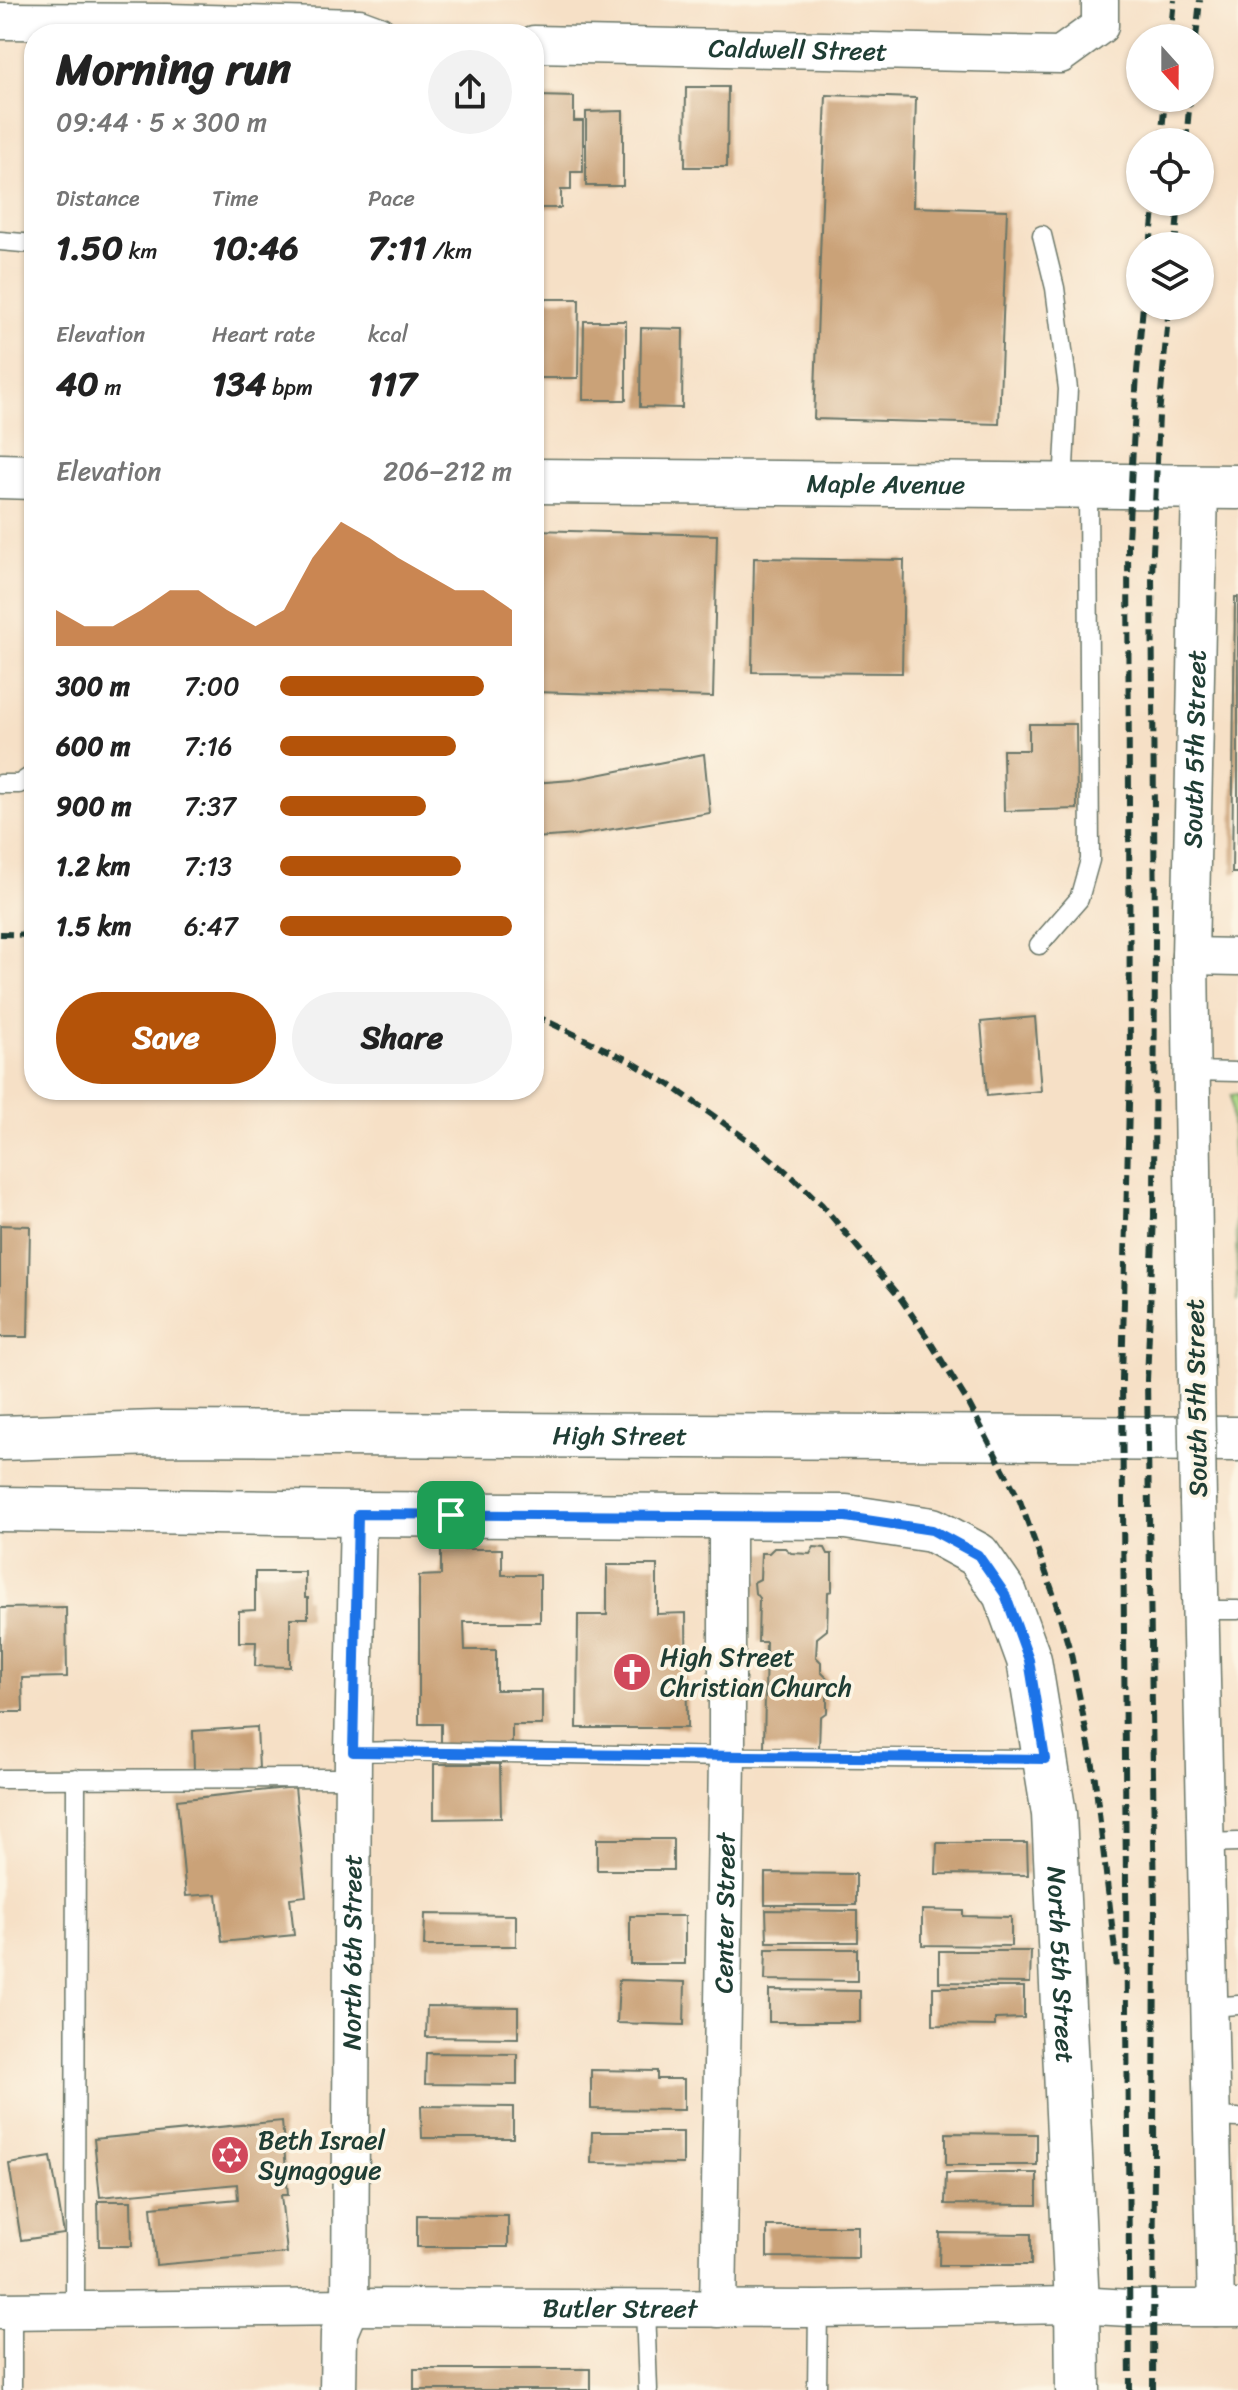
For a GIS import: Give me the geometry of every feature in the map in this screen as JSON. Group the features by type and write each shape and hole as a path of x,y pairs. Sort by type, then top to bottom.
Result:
{"main road":[{"path":"0,476 24,477"},
{"name":"Maple Avenue","path":"544,481 1219,487"},
{"name":"High Street","path":"0,1438 173,1433 1238,1439"},
{"path":"0,1509 727,1516"},
{"name":"North 5th Street","path":"727,1516 846,1517 932,1530 978,1555 1005,1594 1029,1660 1054,1814 1077,2305 1078,2390"}],"street":[{"name":"Caldwell Street","path":"544,44 1060,55 1100,26 1100,0"},
{"path":"0,21 72,24"},
{"name":"South 5th Street","path":"1219,487 1190,956 1201,1610 1222,1842 1227,2308"},
{"path":"1190,956 1238,957"},
{"name":"North 6th Street","path":"338,2390 339,2333 350,2307 353,1765 358,1514"},
{"name":"Center Street","path":"718,2309 727,1757 727,1516"},
{"name":"Butler Street","path":"6,2311 350,2307 818,2309 1077,2305 1227,2308"}],"lane":[{"path":"1039,945 1079,899 1090,860 1075,486 1068,389 1055,288 1042,235"},
{"path":"0,241 24,243"},
{"path":"0,784 19,784 24,781"},
{"path":"1191,1071 1238,1072"},
{"path":"1201,1610 1238,1610"},
{"path":"0,1779 353,1765 397,1751 1045,1759"},
{"path":"75,2311 76,1778"},
{"path":"645,2308 648,2390"},
{"path":"817,2390 818,2309"},
{"path":"6,2311 12,2390"}],"green space":[{"path":"1238,1094 1238,1302 1231,1095"}],"building":[{"path":"686,87 728,87 727,167 685,167"},
{"path":"826,95 916,98 913,207 1007,210 999,424 814,419"},
{"path":"544,96 574,97 574,121 583,121 583,172 571,172 571,190 561,190 561,208 544,208"},
{"path":"623,111 623,186 586,186 586,112"},
{"path":"544,299 579,299 578,378 544,378"},
{"path":"584,321 626,321 626,400 583,400"},
{"path":"641,328 683,329 682,408 640,407"},
{"path":"544,530 717,535 713,697 544,692"},
{"path":"754,558 904,560 902,673 752,672"},
{"path":"1235,597 1238,597 1238,873 1232,873"},
{"path":"1029,724 1076,724 1077,809 1004,811 1003,750 1029,750"},
{"path":"704,754 710,813 577,835 544,837 544,782 572,780"},
{"path":"1035,1017 1041,1091 987,1096 981,1022"},
{"path":"0,1225 30,1226 28,1337 0,1337"},
{"path":"814,1547 825,1548 828,1554 832,1554 832,1591 828,1592 827,1630 817,1638 816,1657 821,1662 821,1672 827,1678 827,1712 820,1717 819,1750 764,1748 766,1642 758,1642 759,1598 754,1582 760,1579 761,1553 785,1548 791,1553 810,1554"},
{"path":"441,1549 502,1549 502,1575 540,1575 540,1622 464,1622 465,1650 496,1650 496,1690 542,1690 542,1725 512,1725 512,1746 441,1745 441,1724 419,1724 419,1576 441,1575"},
{"name":"High Street Christian Church","path":"607,1565 657,1565 657,1614 686,1613 687,1728 577,1728 578,1615 607,1615"},
{"path":"255,1572 305,1572 308,1618 290,1618 290,1667 255,1666 256,1642 239,1642 239,1611 255,1610"},
{"path":"66,1607 67,1677 22,1678 23,1712 0,1712 0,1608"},
{"path":"257,1727 259,1769 194,1772 193,1731"},
{"path":"434,1764 500,1764 501,1818 434,1819"},
{"path":"295,1787 306,1896 290,1898 294,1935 222,1942 217,1894 186,1896 177,1800"},
{"path":"597,1839 673,1839 673,1870 597,1870"},
{"path":"937,1843 1027,1843 1028,1875 936,1874"},
{"path":"765,1873 856,1874 856,1905 765,1905"},
{"path":"766,1910 858,1911 858,1942 767,1942"},
{"path":"922,1910 963,1911 963,1916 1011,1917 1011,1946 922,1945"},
{"path":"425,1914 516,1915 516,1946 424,1946"},
{"path":"630,1916 685,1916 685,1964 630,1964"},
{"path":"766,1949 857,1949 857,1981 765,1980"},
{"path":"939,1951 1031,1951 1030,1983 939,1982"},
{"path":"619,1980 685,1982 684,2025 617,2023"},
{"path":"933,1987 1024,1987 1024,2018 995,2019 995,2026 933,2025"},
{"path":"769,1990 860,1991 860,2022 769,2022"},
{"path":"427,2006 518,2007 518,2038 426,2037"},
{"path":"426,2053 517,2054 517,2085 425,2084"},
{"path":"591,2070 657,2071 657,2079 684,2079 684,2110 591,2109"},
{"path":"421,2106 513,2107 513,2138 422,2138"},
{"path":"282,2121 288,2195 281,2195 287,2253 156,2265 151,2207 238,2199 237,2184 100,2197 94,2139"},
{"path":"592,2132 683,2132 683,2164 591,2163"},
{"path":"946,2133 1037,2134 1037,2165 946,2165"},
{"path":"51,2157 64,2234 21,2240 9,2164"},
{"path":"946,2173 1037,2173 1037,2205 945,2204"},
{"path":"98,2201 131,2201 132,2246 99,2246"},
{"path":"417,2215 508,2216 508,2247 417,2247"},
{"path":"767,2226 858,2226 858,2258 767,2257"},
{"path":"940,2233 1031,2234 1031,2265 939,2265"},
{"path":"414,2369 590,2369 590,2390 414,2390"}],"railway":[{"path":"1171,24 1174,0"},
{"path":"1197,24 1200,0"},
{"path":"1162,128 1164,112"},
{"path":"1187,128 1189,112"},
{"path":"1152,232 1153,216"},
{"path":"1176,232 1178,216"},
{"path":"1130,2390 1122,1380 1130,1065 1128,540 1142,320"},
{"path":"1153,2390 1155,1907 1147,1380 1154,1216 1152,575 1159,415 1168,320"},
{"path":"0,934 24,935"},
{"path":"544,1020 628,1060 670,1085 756,1146 796,1180 822,1205 901,1299 969,1404 1020,1501 1071,1654 1094,1771 1117,1968"}],"place":[{"name":"High Street Christian Church","path":"632,1672"},
{"name":"Beth Israel Synagogue","path":"230,2155"}],"route":[{"path":"358,1514 451,1515 846,1517 932,1530 978,1555 1005,1594 1029,1660 1045,1759 353,1752 358,1514"}]}
